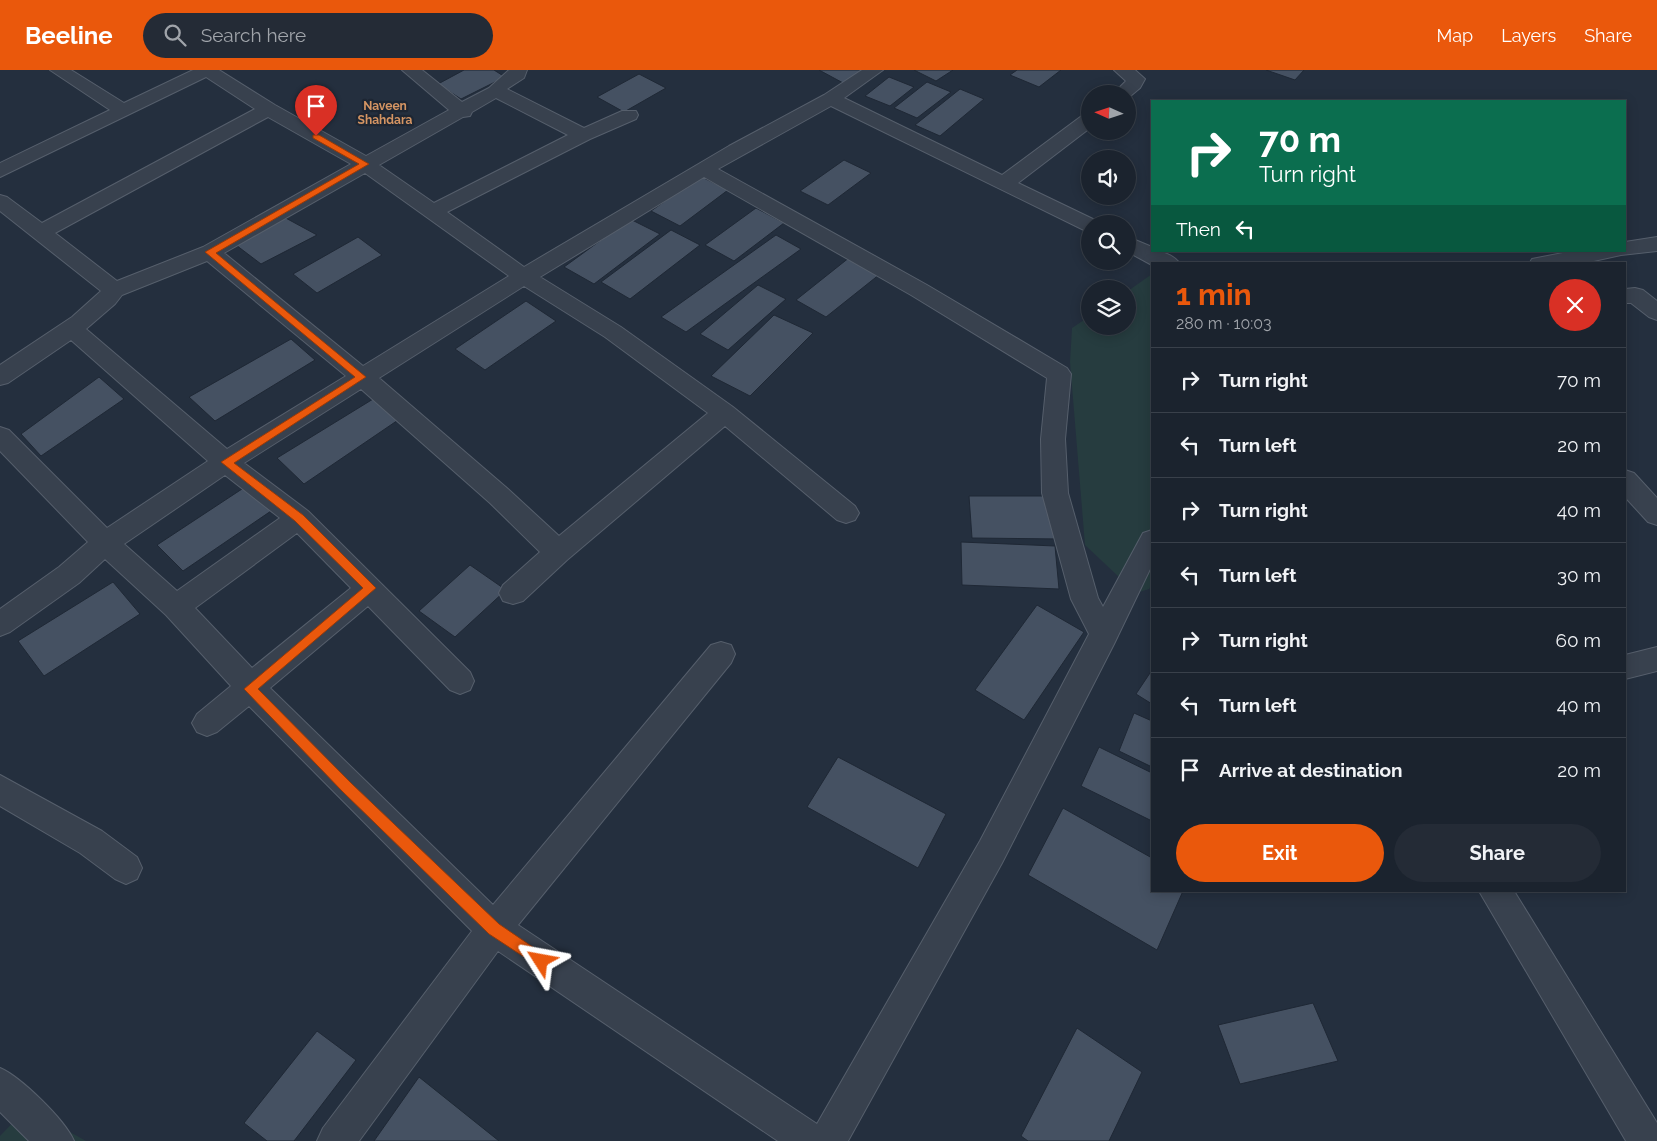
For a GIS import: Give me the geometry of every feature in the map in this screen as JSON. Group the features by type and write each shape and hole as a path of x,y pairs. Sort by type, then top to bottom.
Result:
{"street":[{"path":"59,70 124,111"},
{"path":"0,171 207,70 268,109 364,164 434,211 523,276 613,332 725,413 846,512"},
{"path":"411,70 463,112"},
{"path":"0,624 69,575 106,543 226,462 590,234 706,170 736,150 831,99 874,70"},
{"path":"1124,70 1136,78 1133,85"},
{"path":"0,377 71,328 108,299 114,290 210,252 364,164 463,112 496,91 498,87 521,71"},
{"path":"496,91 583,135"},
{"path":"831,99 1081,222"},
{"path":"41,232 268,109"},
{"path":"434,211 583,135 629,115"},
{"path":"1003,184 1081,126"},
{"path":"706,170 919,290 1059,374 1053,439 1056,493 1085,599 1104,636"},
{"path":"0,201 114,290"},
{"path":"1626,249 1657,244"},
{"path":"1136,248 1165,262"},
{"path":"210,252 362,377 499,496 558,552"},
{"path":"1551,262 1607,252"},
{"path":"1626,296 1635,295 1657,312"},
{"path":"71,328 226,462 299,518 460,681"},
{"path":"513,593 558,552 725,413"},
{"path":"0,436 106,543 176,607 250,689 347,787 494,929 810,1141"},
{"path":"1626,481 1657,515"},
{"path":"176,607 299,518"},
{"path":"828,1141 991,852 1151,542"},
{"path":"207,723 370,588"},
{"path":"336,1141 494,929 721,654"},
{"path":"1626,667 1657,658"},
{"path":"0,790 91,842 126,868"},
{"path":"1496,892 1647,1141"},
{"path":"0,1086 55,1141"}],"green space":[{"path":"1151,275 1151,586 1149,589 1136,593 1085,545 1070,362 1072,328 1081,322 1081,335 1136,335 1136,285"},
{"path":"27,1108 86,1141 0,1141 0,1136"}],"building":[{"path":"464,70 494,70 505,77 461,99 438,84"},
{"path":"819,70 866,70 845,84"},
{"path":"914,70 953,70 936,81"},
{"path":"1017,70 1061,70 1039,87 1010,75"},
{"path":"1266,70 1304,70 1295,80"},
{"path":"639,74 666,88 624,112 597,97"},
{"path":"889,77 914,87 890,106 865,96"},
{"path":"927,82 951,92 917,118 894,108"},
{"path":"960,89 984,99 940,136 915,125"},
{"path":"844,160 871,173 828,205 800,191"},
{"path":"700,176 728,190 680,226 651,211"},
{"path":"756,208 784,223 734,261 705,245"},
{"path":"282,216 317,235 261,264 232,242"},
{"path":"630,219 660,234 594,284 564,267"},
{"path":"671,230 700,245 630,299 601,282"},
{"path":"776,235 801,249 686,332 661,317"},
{"path":"358,237 382,255 317,293 293,274"},
{"path":"850,257 880,274 826,317 796,300"},
{"path":"758,285 786,299 728,350 700,334"},
{"path":"526,301 556,321 485,370 455,349"},
{"path":"774,315 813,333 750,396 711,376"},
{"path":"291,339 315,360 215,421 189,397"},
{"path":"99,377 124,399 41,456 21,434"},
{"path":"378,396 404,416 304,484 277,458"},
{"path":"245,487 271,511 183,571 157,545"},
{"path":"969,496 1055,496 1061,539 972,538"},
{"path":"961,542 1055,546 1059,589 962,585"},
{"path":"470,565 506,590 455,637 419,611"},
{"path":"113,582 140,614 44,676 18,641"},
{"path":"1037,605 1084,632 1024,720 975,690"},
{"path":"1151,672 1151,703 1136,694"},
{"path":"1134,713 1151,721 1151,767 1119,751"},
{"path":"1099,747 1151,773 1151,821 1081,786"},
{"path":"838,757 946,814 918,868 807,807"},
{"path":"1063,808 1151,857 1151,892 1183,892 1157,950 1028,875"},
{"path":"1313,1003 1338,1061 1240,1084 1218,1025"},
{"path":"1077,1028 1142,1072 1109,1141 1028,1141 1021,1136"},
{"path":"317,1031 356,1060 294,1141 267,1141 244,1123"},
{"path":"419,1077 499,1141 374,1141"}],"district":[{"name":"Naveen Shahdara","path":"385,113"}],"route":[{"path":"316,136 364,164 210,252 259,295 362,377 226,462 299,518 370,588 250,689 347,787 494,929 541,961"}]}
